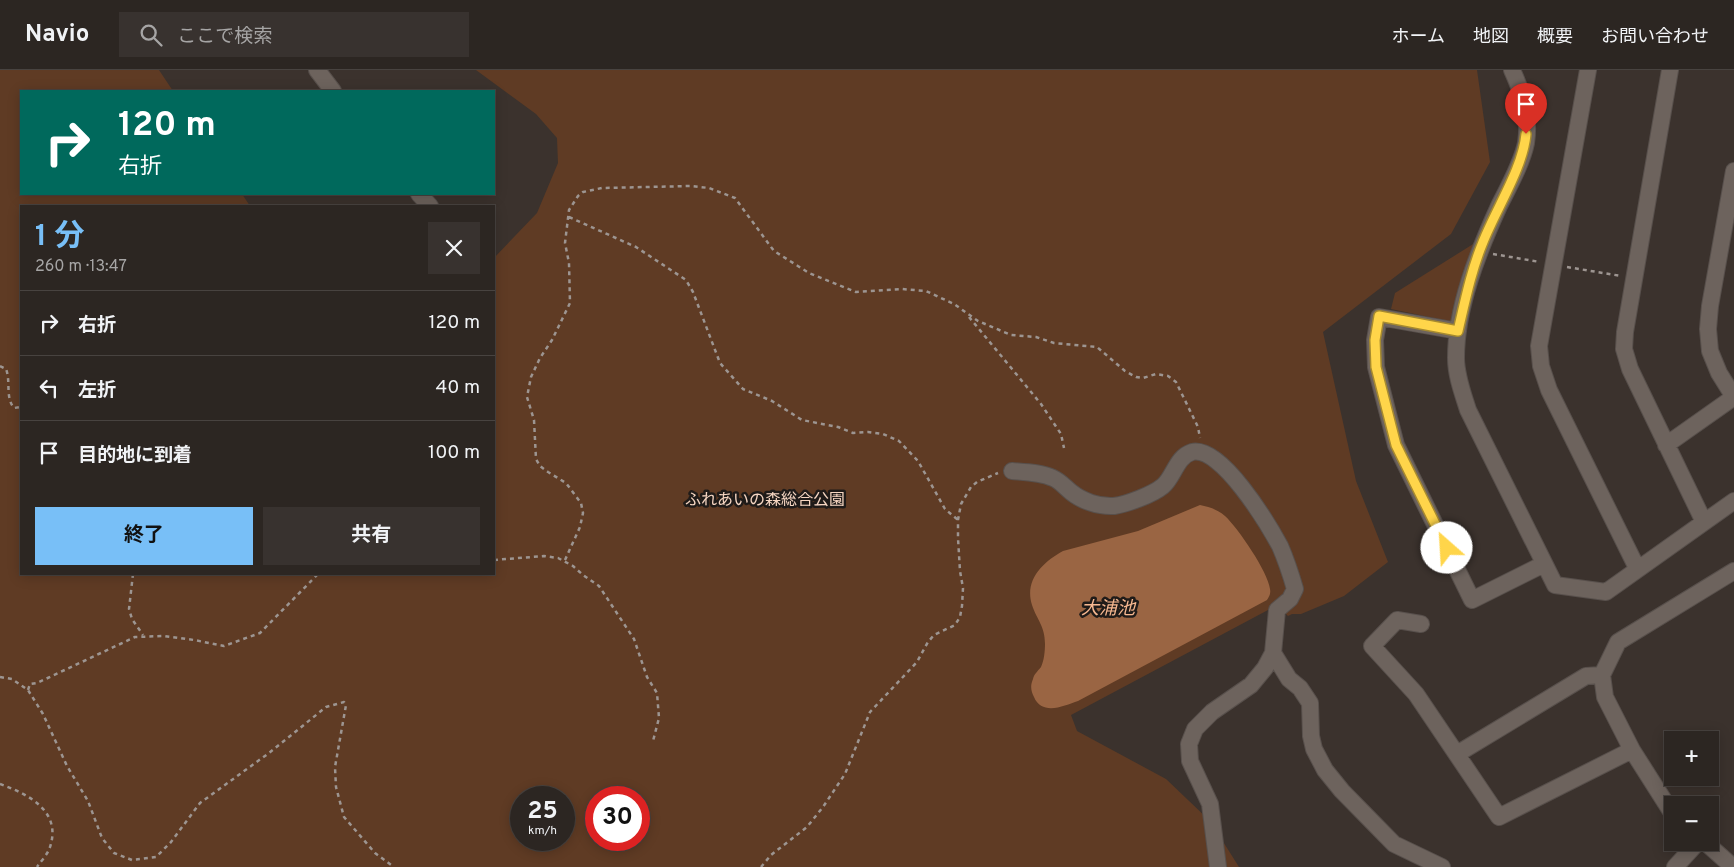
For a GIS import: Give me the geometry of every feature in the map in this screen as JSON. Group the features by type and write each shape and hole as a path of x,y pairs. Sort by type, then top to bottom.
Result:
{"street":[{"path":"317,70 332,90"},
{"path":"1512,70 1524,100 1527,124 1525,145 1481,246 1467,288 1458,331 1456,360 1460,386 1468,410 1528,528 1544,564 1555,585 1606,592 1637,568 1734,501"},
{"path":"1588,70 1539,346 1541,366 1549,390 1637,568"},
{"path":"1670,70 1624,332 1624,349 1630,370 1704,522"},
{"path":"1666,445 1734,397 1710,351 1708,329 1710,306 1734,170"},
{"path":"420,195 429,205"},
{"path":"1458,331 1379,316 1375,340 1376,367 1396,445 1472,600 1544,564"},
{"path":"1012,470 1056,479 1082,499 1112,506 1125,504 1164,486 1185,456 1192,452 1205,454 1218,462 1234,477 1250,498 1280,546 1295,589 1290,599 1277,610 1273,653 1265,668 1251,685 1212,712 1195,729 1189,744 1190,761 1210,804 1218,867"},
{"path":"1664,800 1632,750 1605,697 1602,675 1618,642 1734,571"},
{"path":"1420,624 1397,620 1372,646 1416,694 1499,817 1632,750"},
{"path":"1273,653 1289,679 1300,688 1310,703 1311,736 1314,749 1325,770 1342,791 1394,844 1442,867"},
{"path":"1457,754 1586,676 1602,675"},
{"path":"1675,867 1690,851"},
{"path":"1715,851 1733,867"}],"path":[{"path":"565,560 580,527 583,514 581,503 566,483 540,466 536,459 534,420 527,397 531,377 570,303 569,263 565,243 569,210 583,192 602,188 691,186 709,188 735,198 774,250 809,273 856,292 902,289 926,291 954,304 978,321 1011,335 1036,337 1054,343 1097,347 1125,371 1136,377 1143,378 1156,374 1168,376 1176,382 1198,427 1205,454"},
{"path":"568,216 636,247 686,280 693,292 720,363 743,389 772,401 802,420 838,427 854,433 883,434 899,441 918,460 945,509 958,520"},
{"path":"966,314 1041,404 1061,434 1064,448"},
{"path":"0,366 6,368 10,378 8,398 11,405 14,408 20,407"},
{"path":"761,867 771,855 807,827 823,807 844,774 870,712 917,662 928,642 934,636 955,625 960,617 963,588 960,571 958,520 961,504 971,487 977,482 1012,470"},
{"path":"495,560 544,556 565,560 582,575 599,586 634,639 648,677 657,693 659,718 653,741"},
{"path":"133,575 129,609 132,619 144,636"},
{"path":"28,690 30,684 37,683 135,637 194,640 224,646 260,633 317,575"},
{"path":"0,676 12,679 28,690 43,714 67,766 88,801 102,838 114,853 132,860 156,857 171,842 200,803 270,753 326,707 344,702 346,705 335,767 336,787 344,817 375,853 394,867"},
{"path":"0,784 17,790 38,803 47,813 52,823 50,848 37,867"}],"green space":[{"name":"ふれあいの森総合公園","path":"0,70 159,70 172,90 20,90 20,195 243,195 249,205 20,205 20,575 495,575 495,257 537,213 558,163 557,138 536,114 476,70 1477,70 1490,162 1451,234 1323,332 1356,481 1388,562 1344,596 1301,614 1288,616 1285,613 1268,610 1071,715 1077,731 1166,779 1210,821 1239,867 0,867"},
{"path":"1478,241 1452,322 1391,309 1395,293"}],"water":[{"name":"大浦池","path":"1200,505 1222,514 1231,522 1244,540 1268,581 1270,592 1267,600 1078,701 1054,708 1048,708 1038,703 1032,693 1031,684 1042,665 1045,644 1044,632 1030,596 1033,580 1042,566 1063,551 1138,531"}],"route":[{"path":"1447,548 1396,445 1376,367 1375,340 1379,316 1458,331 1467,288 1483,241 1517,168 1525,145 1526,134"}]}
